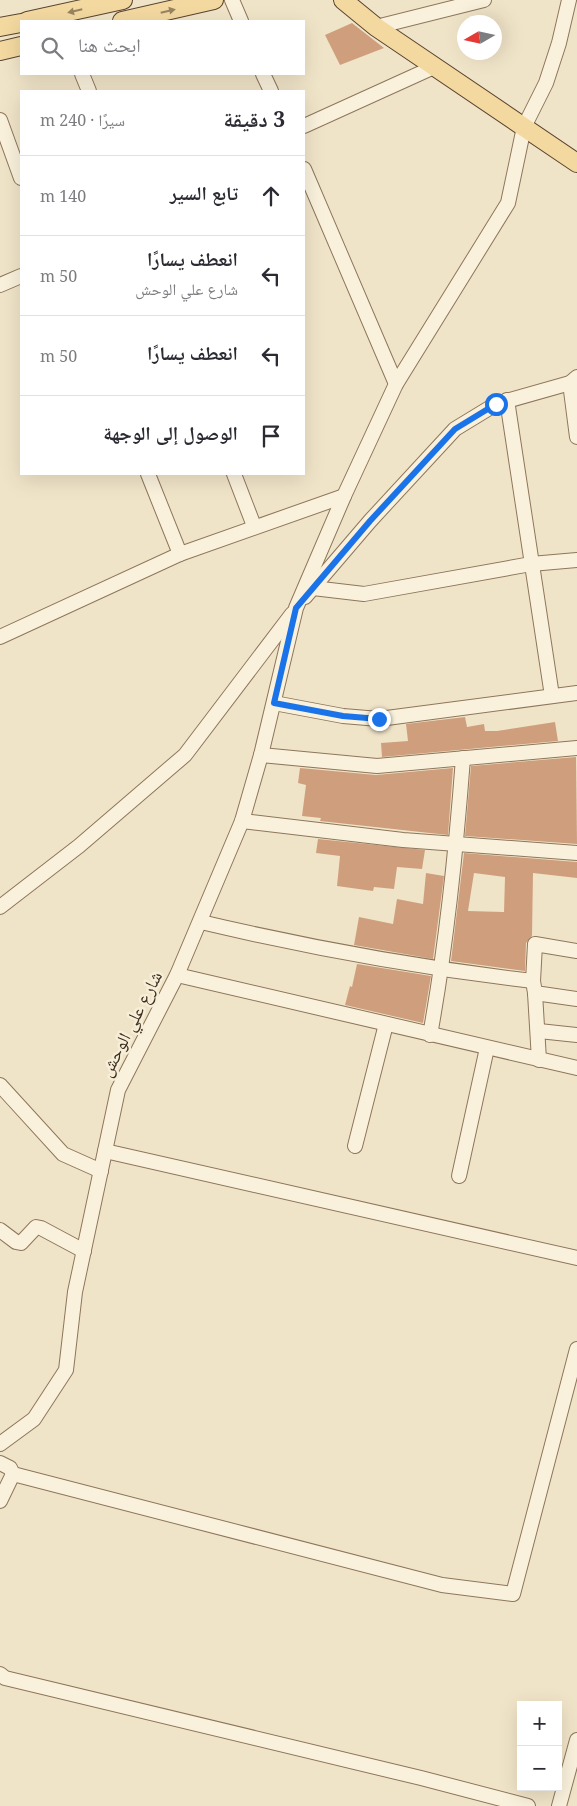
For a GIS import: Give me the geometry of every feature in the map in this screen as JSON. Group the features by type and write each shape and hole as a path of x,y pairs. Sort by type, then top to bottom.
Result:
{"main road":[{"path":"32,20 123,0"},
{"path":"126,20 214,0"},
{"path":"343,0 376,27 577,162"},
{"path":"0,27 20,23"},
{"path":"0,51 20,46"}],"street":[{"path":"232,0 241,20"},
{"path":"376,27 484,0"},
{"path":"296,608 344,496 396,384 508,203 524,127 546,83 559,43 569,0"},
{"path":"305,126 434,66"},
{"path":"82,75 89,90"},
{"path":"263,75 271,90"},
{"path":"0,120 20,175"},
{"path":"305,171 396,384"},
{"path":"0,285 20,276"},
{"path":"0,907 79,846 185,756 296,608 370,521 455,429 496,404 574,380 577,437"},
{"path":"507,400 552,696"},
{"path":"148,475 180,554"},
{"path":"234,475 254,526"},
{"path":"0,637 180,554 254,526 344,496"},
{"path":"313,588 364,594 531,564 577,560"},
{"name":"شارع علي الوحش","path":"0,1444 34,1419 66,1370 75,1292 118,1090 177,975 201,922 242,821 261,755 296,608"},
{"path":"274,703 343,716 379,719 577,693"},
{"path":"261,755 377,766 577,748"},
{"path":"430,1035 442,971 457,845 462,758"},
{"path":"242,821 457,845 577,853"},
{"path":"201,922 300,945 534,987 577,999"},
{"path":"539,1060 539,1031 534,987 535,944 577,951"},
{"path":"177,975 577,1068"},
{"path":"355,1146 386,1024"},
{"path":"539,1031 577,1035"},
{"path":"459,1176 487,1048"},
{"path":"0,1085 63,1154 101,1171"},
{"path":"105,1151 577,1258"},
{"path":"0,1230 16,1242 22,1243 36,1227 41,1228 84,1251"},
{"path":"0,1463 10,1468 13,1474 442,1585 513,1594 577,1349"},
{"path":"0,1501 13,1474"},
{"path":"0,1674 5,1678 421,1778 528,1806"},
{"path":"559,1806 577,1740"}],"building":[{"path":"352,23 384,48 340,65 325,35"},
{"path":"465,717 467,727 484,724 485,731 497,731 555,722 558,741 382,757 381,743 408,741 406,724"},
{"path":"576,757 577,844 465,836 471,766"},
{"path":"300,768 376,775 453,768 448,835 320,821 321,818 302,816 306,785 298,783"},
{"path":"318,839 425,850 422,869 397,867 394,889 374,887 373,891 337,886 340,856 316,853"},
{"path":"464,853 577,862 577,878 533,873 532,936 526,943 525,971 451,961","holes":["474,873 505,877 504,912 468,911"]},
{"path":"426,873 444,876 433,959 354,945 359,917 393,924 397,899 423,904"},
{"path":"357,964 431,976 423,1023 345,1005 350,986 352,987"}],"route":[{"path":"379,719 343,716 274,703 296,608 370,521 455,429 496,404"}]}
